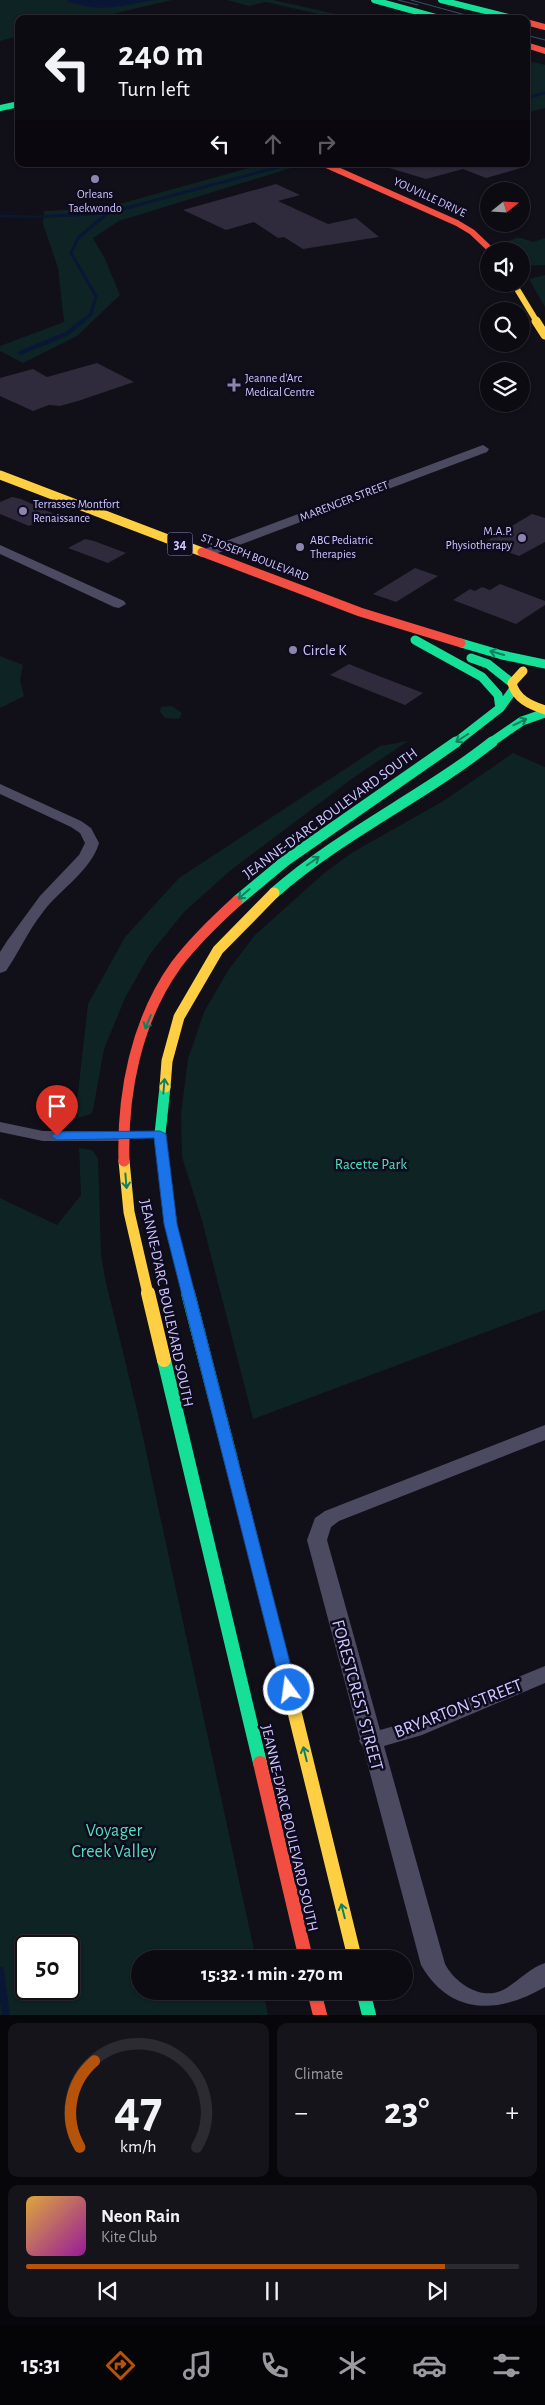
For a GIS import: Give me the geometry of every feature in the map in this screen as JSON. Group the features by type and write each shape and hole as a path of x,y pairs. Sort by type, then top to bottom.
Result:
{"main road":[{"path":"374,0 428,15"},
{"path":"441,0 497,15"},
{"path":"441,0 501,15"},
{"path":"530,23 545,26"},
{"path":"530,44 545,47"},
{"path":"530,45 545,51"},
{"path":"0,108 15,105"},
{"name":"YOUVILLE DRIVE","path":"331,167 457,223 472,232 483,242"},
{"path":"519,292 545,335"},
{"name":"ST. JOSEPH BOULEVARD","path":"0,475 360,612 502,655 545,664"},
{"name":"ST. JOSEPH BOULEVARD","path":"360,612 408,636 488,664 512,687"},
{"path":"408,636 482,677 498,695 500,708"},
{"name":"34","path":"545,664 524,670 516,676 512,687 526,703 545,711"},
{"name":"JEANNE-D'ARC BOULEVARD SOUTH","path":"304,1950 129,1212 127,1136 131,1067 148,1020 170,974 202,933 245,893 285,861 473,730 500,708 512,687"},
{"name":"JEANNE-D'ARC BOULEVARD SOUTH","path":"353,1950 171,1224 155,1135 167,1061 180,1017 218,950 275,892 310,862 464,763 508,728 545,711"},
{"path":"316,2000 320,2015"},
{"path":"365,2000 369,2015"}],"street":[{"name":"MARENGER STREET","path":"206,553 483,449"},
{"path":"0,548 119,604"},
{"path":"0,788 76,824 86,831 92,843 87,855 55,886 34,912 12,945 0,968"},
{"path":"0,1127 43,1136 127,1136"},
{"name":"FORESTCREST STREET","path":"545,1432 343,1511 322,1523 317,1540 370,1741 433,1965 439,1979 450,1991 472,2002 499,2002 520,1992 545,1973"},
{"name":"BRYARTON STREET","path":"370,1741 414,1728 545,1674"}],"green space":[{"path":"0,0 172,0 109,15 15,15 15,37 0,41"},
{"path":"227,0 273,0 340,15 323,15 266,2 249,6"},
{"path":"530,61 545,65 545,108 530,112"},
{"path":"252,167 294,167 119,221 93,238 105,259 120,295 77,336 23,363 0,351 0,346 64,322 58,268 43,224 44,211 105,208"},
{"path":"516,238 533,242 545,238 545,265 530,266 530,242 507,242"},
{"path":"545,275 545,307 530,281 530,279"},
{"path":"0,656 23,665 20,680 24,696 0,708"},
{"path":"172,706 182,713 179,719 165,718 160,712 161,707"},
{"path":"408,741 357,775 231,870 184,912 150,954 125,998 104,1049 93,1110 91,1114 78,1118 77,1101 88,1004 125,937 179,878 380,746"},
{"name":"Racette Park","path":"513,753 545,767 545,1310 253,1419 201,1217 182,1157 181,1113 188,1059 204,1012 229,969 255,935 323,874 353,852 445,800"},
{"name":"Voyager Creek Valley","path":"79,1148 92,1150 98,1158 101,1253 105,1278 138,1414 254,1950 131,1950 131,2000 265,2000 268,2015 0,2015 0,1198 57,1225 81,1195"}],"water":[{"path":"67,0 154,0 117,7 99,8"}],"building":[{"path":"386,167 521,167 486,178 463,169 426,179"},
{"path":"276,184 300,195 278,201 328,224 356,218 379,237 303,249 284,237 278,238 254,222 226,230 183,210"},
{"path":"97,363 134,382 78,401 60,406 49,405 33,411 0,396 0,378 33,369 47,377"},
{"name":"Terrasses Montfort Renaissance","path":"12,497 21,499 54,514 29,526 0,514 0,502"},
{"path":"532,514 545,518 545,542 519,556 483,543"},
{"path":"85,539 126,553 108,563 68,548"},
{"path":"415,568 438,576 396,602 373,594"},
{"path":"500,584 545,601 545,605 516,624 453,600 470,589 475,591 482,587 490,590"},
{"path":"349,664 423,693 405,705 330,675"}],"waterway":[{"path":"530,97 545,93"},
{"path":"108,213 278,167"},
{"path":"0,216 38,217 108,213"},
{"path":"81,322 91,314 96,296 71,253 78,238 108,213"},
{"path":"20,353 66,334 83,321"},
{"path":"0,1971 6,2015"}],"tram line":[{"path":"398,0 418,5"},
{"path":"411,0 465,15"},
{"path":"530,36 545,40"}],"traffic: fast":[{"path":"374,0 428,15"},
{"path":"441,0 501,15"},
{"path":"0,108 15,105"},
{"path":"415,640 482,677 498,695 500,708"},
{"path":"461,643 502,655 545,664"},
{"path":"471,658 488,664 512,683"},
{"path":"237,901 285,861 473,730 500,708 513,690"},
{"path":"274,893 318,857 462,764 511,727 533,716 545,713"},
{"path":"165,1087 160,1134 171,1224 232,1464"},
{"path":"164,1360 260,1763"},
{"path":"365,2000 369,2015"}],"traffic: slow":[{"path":"519,292 545,335"},
{"path":"0,475 202,552"},
{"path":"523,671 512,683 513,689 529,703 545,710"},
{"path":"165,1087 167,1061 179,1017 218,950 274,893"},
{"path":"124,1161 129,1212 164,1360"},
{"path":"282,1661 353,1950"}],"traffic: jam":[{"path":"530,23 545,27"},
{"path":"530,46 545,51"},
{"path":"331,167 457,223 472,232 483,242"},
{"path":"202,552 360,612 461,643"},
{"path":"124,1161 123,1138 128,1089 133,1064 149,1017 159,994 177,964 201,935 237,901"},
{"path":"232,1464 282,1661"},
{"path":"260,1763 304,1950"},
{"path":"316,2000 320,2015"}],"place":[{"name":"Orleans Taekwondo","path":"95,179"},
{"name":"Jeanne d'Arc Medical Centre","path":"234,385"},
{"name":"Terrasses Montfort Renaissance","path":"23,511"},
{"name":"M.A.P. Physiotherapy","path":"522,538"},
{"name":"ABC Pediatric Therapies","path":"300,547"},
{"name":"Circle K","path":"293,650"}],"route":[{"path":"57,1136 107,1137 160,1134 171,1224 289,1690"}]}
